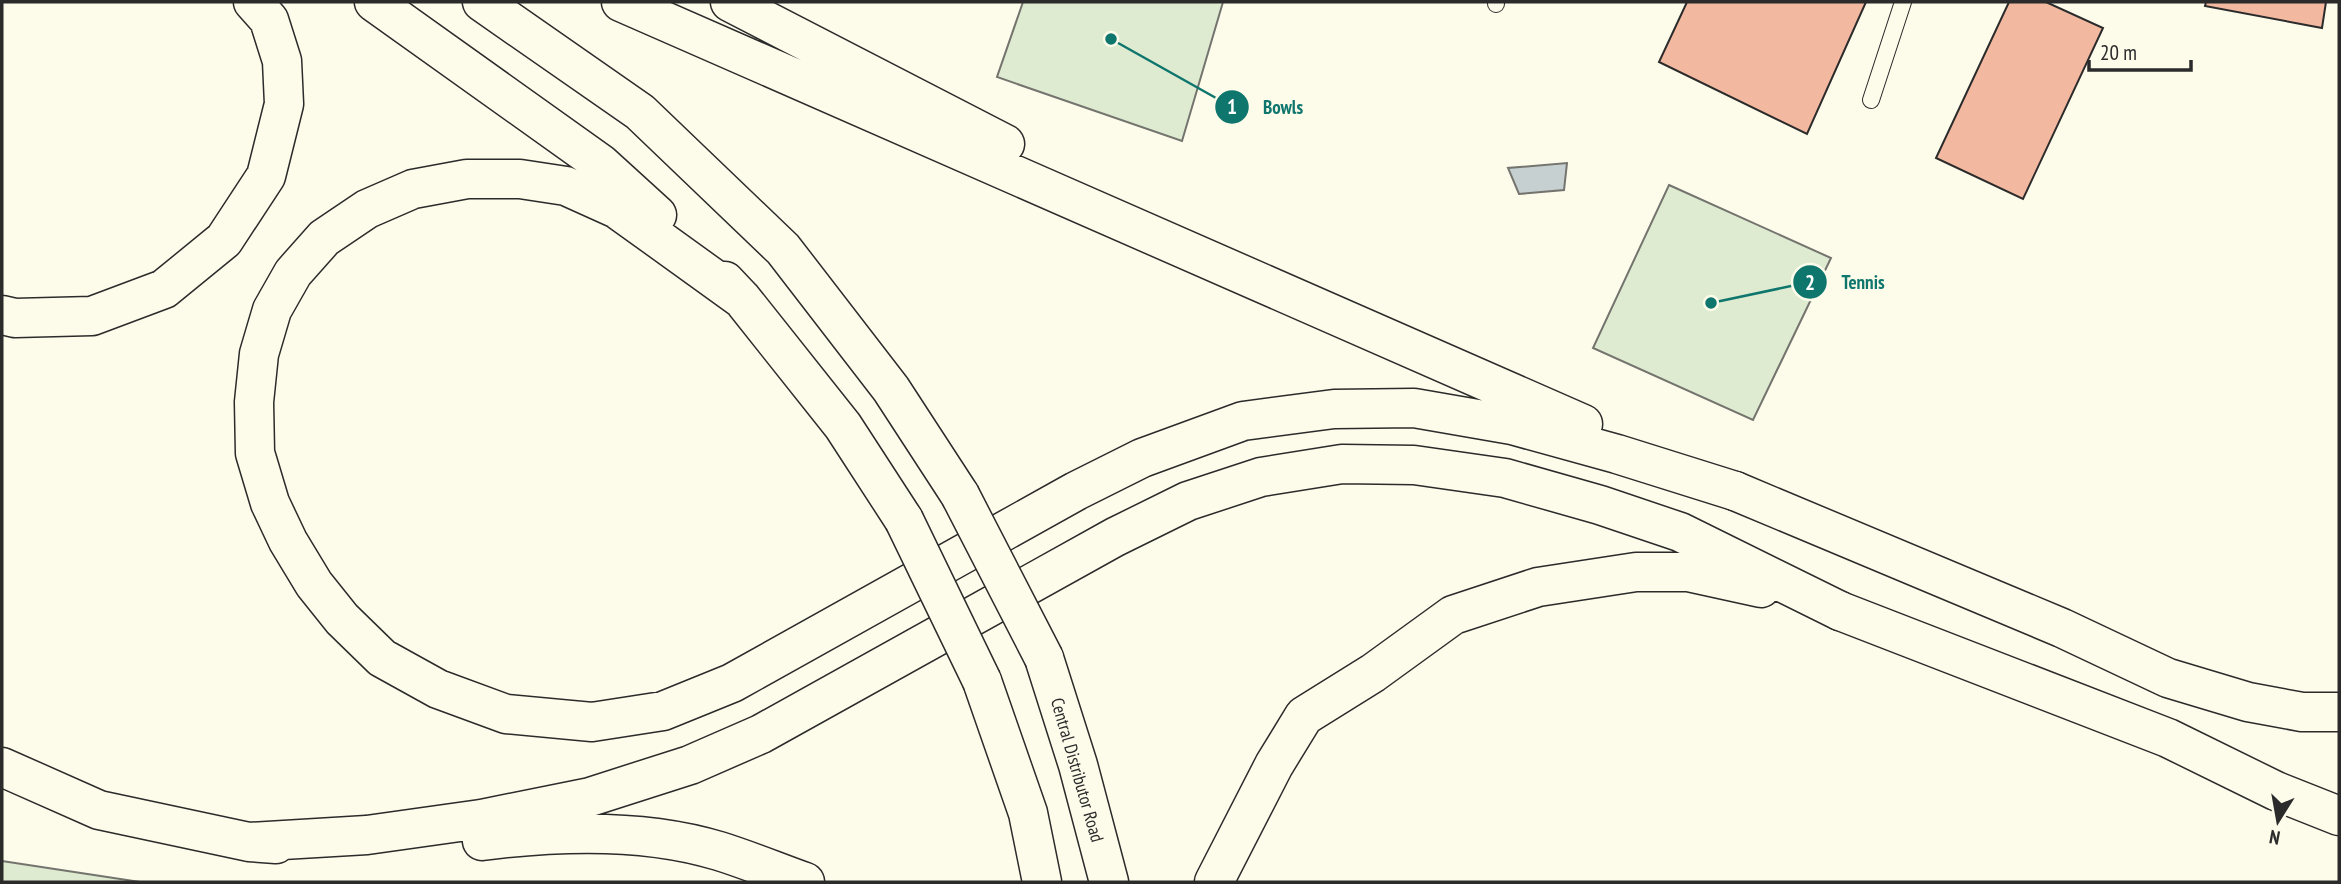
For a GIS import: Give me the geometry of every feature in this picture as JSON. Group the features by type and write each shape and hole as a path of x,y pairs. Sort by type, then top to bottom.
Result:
{"main road":[{"path":"2,315 15,318 92,316 164,289 224,240 266,176 284,104 282,61 269,20 253,2"},
{"path":"374,2 601,164 673,230 742,299 843,426 904,520 982,681 1028,813 1042,882"},
{"name":"Central Distributor Road","path":"482,2 640,112 783,249 891,389 960,495 1044,658 1078,765 1109,882"},
{"path":"621,2 1735,491 2062,628 2168,678 2248,702 2302,712 2339,712"},
{"path":"730,2 886,84 1409,348"},
{"path":"742,299 617,209 566,186 520,179 467,179 413,190 367,209 324,238 293,274 272,310 259,354 254,402 256,453 270,503 288,541 314,584 342,619 382,658 438,689 506,713 592,722 663,711 732,682 1076,491 1142,458 1243,421 1334,409 1414,408 1512,425 1735,491"},
{"path":"249,842 368,835 481,819 590,797 690,765 761,734 1115,537 1188,501 1261,477 1342,464 1414,465 1505,478 1600,505 1680,532 1840,611"},
{"path":"1214,882 1273,765 1304,716 1373,673 1453,615 1538,587 1636,572 1688,572 1741,582 1840,611 2168,738 2276,791 2339,816"},
{"path":"2,767 99,810 249,842 327,849 417,850 495,839 575,832 648,837 717,850 805,882"}],"lane":[{"path":"1871,100 1903,2"}],"green space":[{"path":"1023,2 1223,2 1182,141 997,77"},
{"path":"1669,185 1831,258 1753,420 1593,348"},
{"path":"2,861 140,882 2,882"}],"shaded area":[{"path":"1567,163 1564,190 1519,194 1508,168"}],"building":[{"path":"1687,2 1866,2 1807,134 1659,62"},
{"path":"2009,2 2046,2 2103,28 2023,199 1936,158"},
{"path":"2206,2 2326,2 2322,28 2205,6"}],"place":[{"name":"Bowls","path":"1111,39"},
{"name":"Tennis","path":"1711,303"}]}
